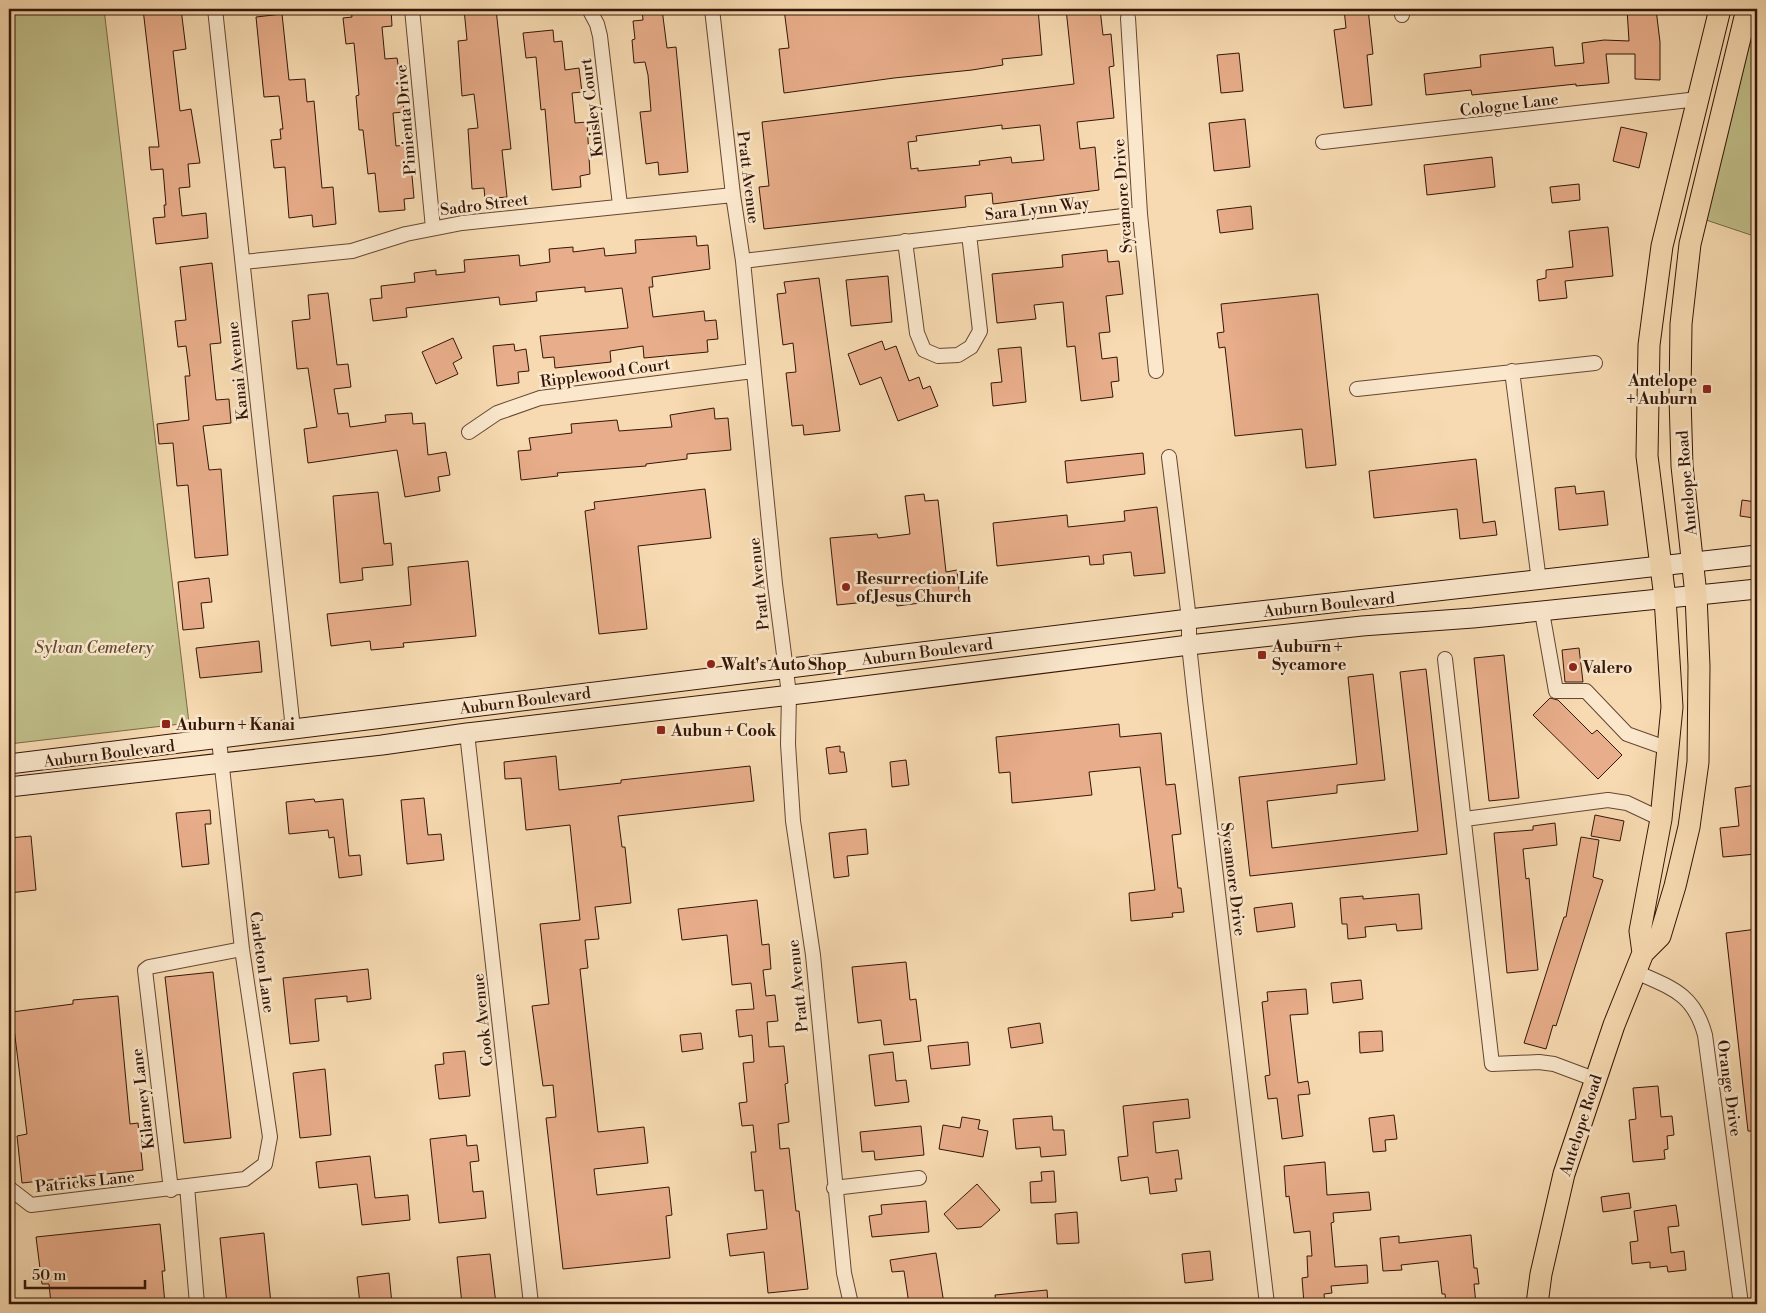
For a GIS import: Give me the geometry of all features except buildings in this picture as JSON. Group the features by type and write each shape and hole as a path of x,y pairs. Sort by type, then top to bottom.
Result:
{"main road":[{"name":"Antelope Road","path":"1640,962 1640,931 1661,819 1672,707 1665,598 1647,456 1649,345 1662,246 1720,9"},
{"name":"Antelope Road","path":"1537,1304 1564,1174 1594,1079 1640,962 1660,936 1675,886 1689,827 1698,762 1696,595 1684,488 1680,397 1684,283 1690,244 1747,9"},
{"name":"Auburn Boulevard","path":"9,764 219,740 293,729 1189,619 1757,555"},
{"name":"Auburn Boulevard","path":"9,787 222,764 467,732 1189,645 1362,626 1542,612 1757,589"},
{"path":"467,732 481,718 567,707 614,689"},
{"path":"9,780 30,785"}],"street":[{"name":"Kanai Avenue","path":"215,9 293,729"},
{"name":"Pimienta Drive","path":"412,9 433,228"},
{"name":"Knisley Court","path":"589,9 597,24 600,36 620,205"},
{"name":"Pratt Avenue","path":"712,9 742,260 789,694 788,744 793,821 812,955 844,1273 851,1304"},
{"name":"Sycamore Drive","path":"1128,18 1140,214 1156,371"},
{"name":"Cologne Lane","path":"1323,142 1698,99"},
{"name":"Sadro Street","path":"243,262 352,251 433,228 620,205 733,195"},
{"name":"Sara Lynn Way","path":"742,260 1140,214"},
{"name":"Sara Lynn Way","path":"905,241 916,333 924,350 938,356 958,355 971,347 980,330 968,234"},
{"path":"1357,389 1595,363"},
{"name":"Ripplewood Court","path":"469,432 497,412 540,398 753,371"},
{"path":"1512,372 1539,581"},
{"name":"Sycamore Drive","path":"1169,457 1189,619 1189,645 1267,1304"},
{"path":"1542,612 1556,691 1586,691 1627,734 1669,749"},
{"path":"1445,659 1492,1064 1539,1062 1554,1064 1594,1079"},
{"name":"Cook Avenue","path":"467,732 531,1304"},
{"name":"Carleton Lane","path":"187,1186 245,1179 264,1164 270,1137 242,949 219,740"},
{"path":"1465,819 1608,800 1628,803 1661,819"},
{"name":"Kilarney Lane","path":"171,1190 145,970 149,967 242,949"},
{"name":"Orange Drive","path":"1640,962 1680,993 1695,1009 1705,1035 1741,1304"},
{"path":"834,1188 919,1178"},
{"path":"171,1190 187,1186 197,1304"},
{"name":"Patricks Lane","path":"9,1188 31,1205 171,1190"}],"green space":[{"name":"Sylvan Cemetery","path":"9,9 104,9 189,723 9,744"},
{"path":"1757,14 1757,237 1706,220"}],"place":[{"name":"Antelope + Auburn","path":"1707,389"},
{"name":"Resurrection Life of Jesus Church","path":"846,587"},
{"name":"Auburn + Sycamore","path":"1262,655"},
{"name":"Walt's Auto Shop","path":"711,664"},
{"name":"Valero","path":"1573,667"},
{"name":"Auburn + Kanai","path":"166,724"},
{"name":"Aubun + Cook","path":"661,730"}]}
